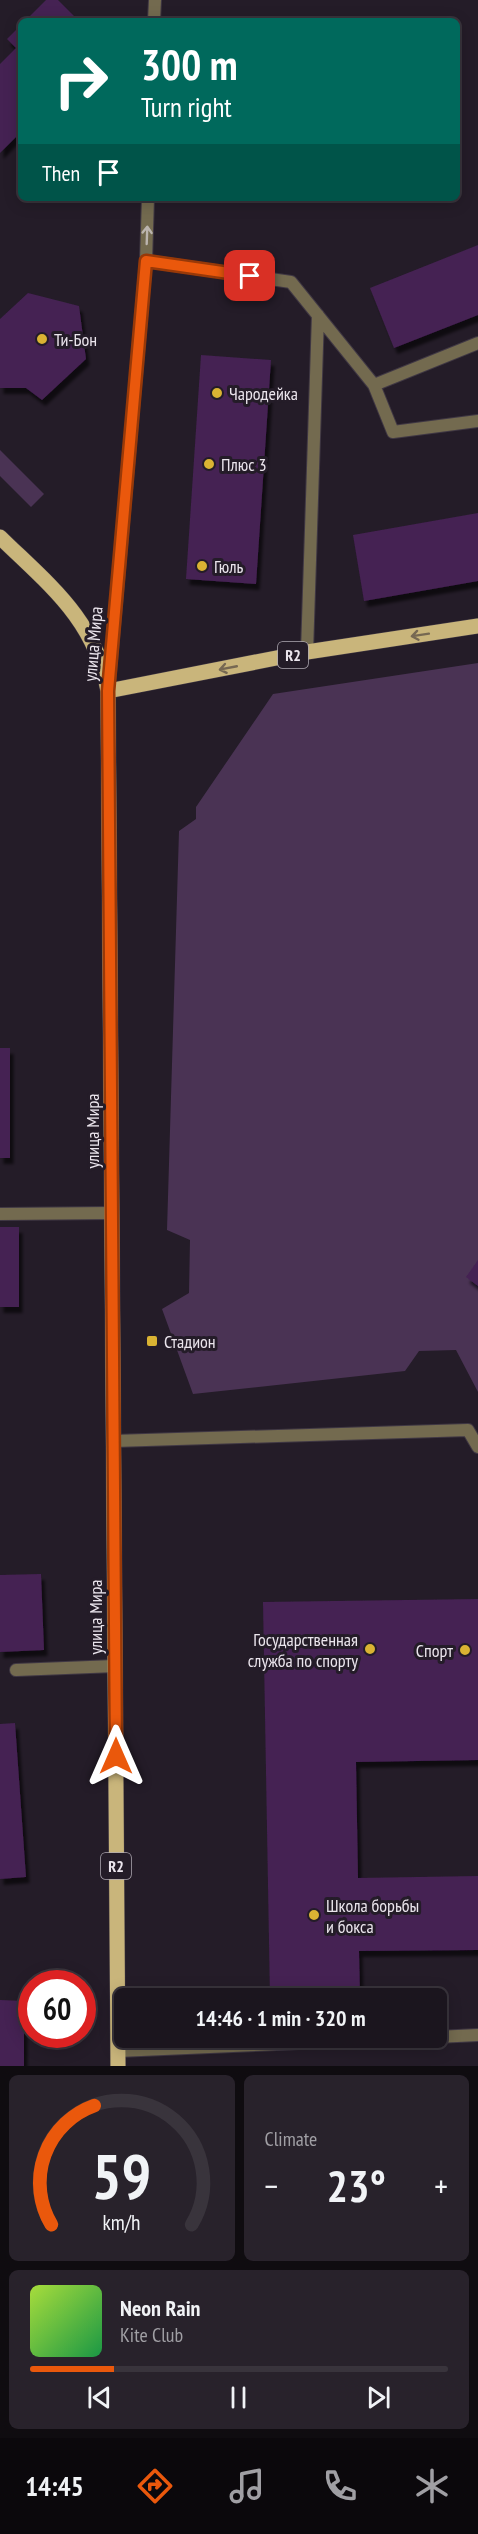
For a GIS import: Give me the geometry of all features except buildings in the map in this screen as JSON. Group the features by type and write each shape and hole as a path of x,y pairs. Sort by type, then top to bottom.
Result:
{"main road":[{"name":"R2","path":"0,537 67,603 80,620 99,653 108,691 307,652 478,626"},
{"name":"улица Мира","path":"108,691 118,2058"}],"street":[{"path":"154,18 155,0"},
{"name":"улица Мира","path":"108,691 146,261 148,201"},
{"path":"146,261 291,282 374,385 393,432 478,421"},
{"path":"307,652 318,315"},
{"path":"374,385 478,343"},
{"path":"0,1214 112,1213"},
{"path":"114,1441 468,1430 478,1447"},
{"path":"16,1670 115,1666"},
{"path":"447,2036 478,2035"},
{"path":"118,2058 269,2048"}],"shaded area":[{"path":"0,450 44,494 31,507 0,476"},
{"path":"478,663 478,1392 456,1350 419,1351 405,1371 193,1394 162,1309 189,1293 190,1240 167,1230 179,831 196,819 196,807 273,694"}],"place":[{"name":"Ти-Бон","path":"42,339"},
{"name":"Чародейка","path":"217,393"},
{"name":"Плюс 3","path":"209,464"},
{"name":"Гюль","path":"202,566"},
{"name":"Стадион","path":"152,1341"},
{"name":"Государственная служба по спорту","path":"370,1649"},
{"name":"Спорт","path":"465,1650"},
{"name":"Школа борьбы и бокса","path":"314,1915"}],"route":[{"path":"116,1756 108,691 146,261 250,276"}]}
